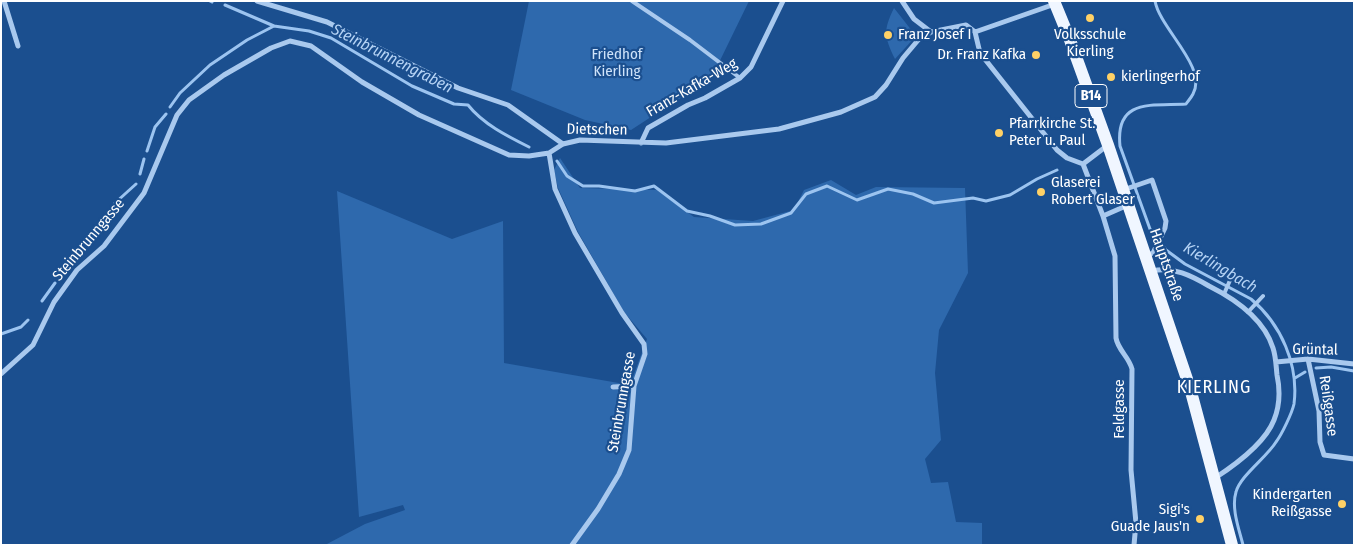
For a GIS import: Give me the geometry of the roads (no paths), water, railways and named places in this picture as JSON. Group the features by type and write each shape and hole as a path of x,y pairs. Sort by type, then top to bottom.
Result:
{"main road":[{"name":"Hauptstraße","path":"1055,2 1108,145 1127,189 1128,205 1190,388 1232,545"}],"street":[{"path":"4,1 18,46"},
{"name":"Dietschen","path":"257,1 327,22 458,88 508,105 563,144 580,140 666,144 780,129 841,112 875,97 886,85 903,58 919,39 931,32"},
{"name":"Franz-Kafka-Weg","path":"641,143 648,128 740,78 751,67 783,1"},
{"path":"902,1 914,19 931,32 966,26 975,32 980,53 1057,150 1068,158 1083,164 1103,216 1128,205"},
{"path":"975,32 1055,2"},
{"name":"Steinbrunngasse","path":"1,374 32,345 54,302 77,270 104,246 144,193 177,115 189,100 224,75 271,48 290,41 311,46 362,82 419,116 509,155 528,156 549,153 563,144"},
{"path":"1083,164 1108,145"},
{"name":"Steinbrunngasse","path":"549,153 556,190 575,233 622,313 644,344 644,354 634,386 629,450 598,509 572,545"},
{"path":"1127,189 1152,180 1166,221 1154,253 1146,256"},
{"name":"Feldgasse","path":"1103,216 1117,268 1117,343 1130,362 1132,369 1131,470 1136,523 1134,545"},
{"path":"1151,272 1161,269 1186,274 1224,294 1248,312 1267,334 1273,348 1280,388 1274,420 1265,435 1239,461 1215,478"},
{"name":"Grüntal","path":"1276,362 1308,360 1354,364"},
{"name":"Reißgasse","path":"1308,360 1319,411 1320,442 1324,456 1354,459"},
{"path":"613,387 634,386"}],"lane":[{"path":"632,1 690,40 740,78"},
{"path":"1224,294 1231,278"},
{"path":"1248,312 1263,296"}],"waterway":[{"name":"Kierlingbach","path":"1155,1 1165,24 1189,60 1196,83 1193,94 1186,104 1138,108 1130,112 1123,119 1120,130 1120,146 1150,229 1166,250 1185,264 1251,299 1262,309 1271,320 1286,346 1294,375 1294,404 1291,413 1272,448 1248,473 1238,486 1236,492 1234,505 1243,545"},
{"path":"225,5 274,26"},
{"name":"Steinbrunnengraben","path":"170,107 180,93 210,65 247,40 274,26 309,31 331,38 412,86 454,104 468,105 488,124 529,147"},
{"name":"Steinbrunnengraben","path":"147,151 155,127 166,114"},
{"name":"Steinbrunnengraben","path":"140,174 144,159"},
{"name":"Steinbrunnengraben","path":"557,161 567,176 583,186 599,186 635,191 654,186 687,211 710,216 735,225 761,224 791,213 806,194 827,186 857,200 888,189 913,194 934,203 973,198 986,201 1010,195 1057,170"},
{"name":"Steinbrunnengraben","path":"110,215 115,203 136,184"},
{"name":"Steinbrunnengraben","path":"72,260 107,222"},
{"name":"Steinbrunnengraben","path":"42,301 55,283"},
{"name":"Steinbrunnengraben","path":"1,334 21,327 28,320"},
{"path":"1316,368 1331,367 1354,371"},
{"path":"1295,378 1305,372"}],"place":[{"name":"Volksschule Kierling","path":"1090,18"},
{"name":"Franz Josef I","path":"888,35"},
{"name":"Dr. Franz Kafka","path":"1036,55"},
{"name":"kierlingerhof","path":"1111,77"},
{"name":"Pfarrkirche St. Peter u. Paul","path":"999,133"},
{"name":"Glaserei Robert Glaser","path":"1041,192"},
{"name":"Kindergarten Reißgasse","path":"1342,504"},
{"name":"Sigi's Guade Jaus'n","path":"1200,519"}],"district":[{"name":"KIERLING","path":"1214,388"}],"park label":[{"name":"Friedhof Kierling","path":"617,64"}]}
